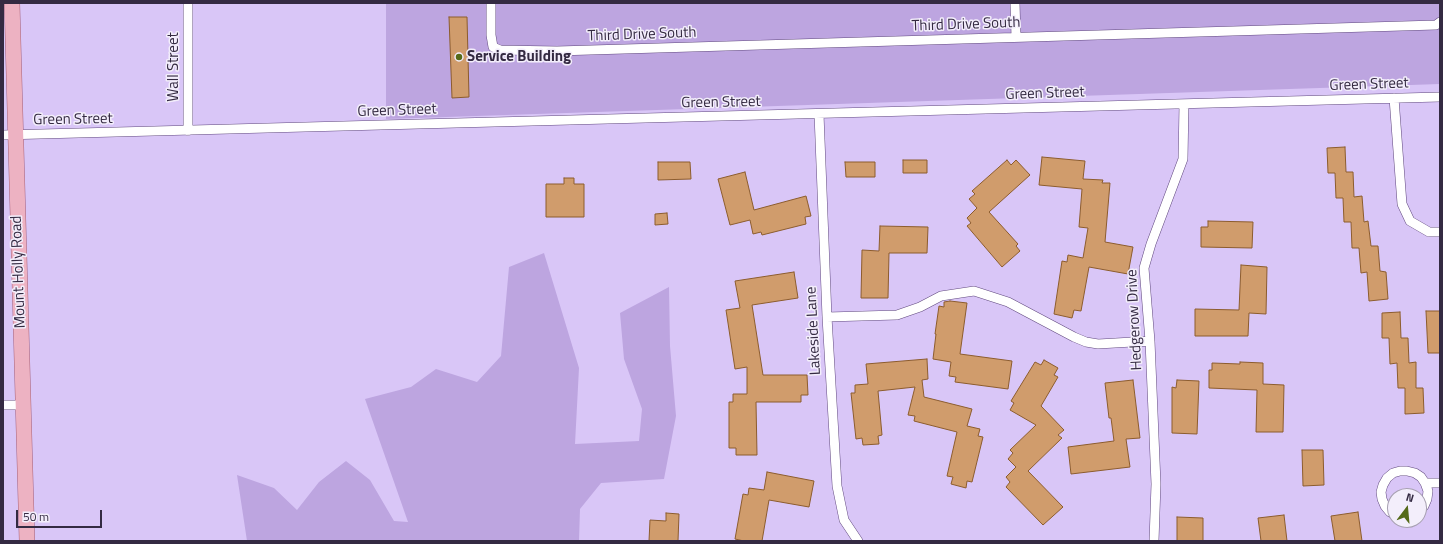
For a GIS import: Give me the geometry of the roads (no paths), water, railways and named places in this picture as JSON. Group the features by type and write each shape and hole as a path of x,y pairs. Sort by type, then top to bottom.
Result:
{"main road":[{"name":"Mount Holly Road","path":"12,3 9,135 23,405 27,541"}],"street":[{"name":"Wall Street","path":"188,3 188,131"},
{"name":"Third Drive South","path":"491,3 491,34 493,47 500,50 557,51 1436,25 1440,22"},
{"path":"1015,3 1016,37"},
{"name":"Green Street","path":"9,135 1440,97"},
{"path":"1394,98 1402,204 1410,221 1429,232 1440,232"},
{"name":"Hedgerow Drive","path":"1154,541 1156,484 1150,342 1144,268 1151,244 1183,159 1184,104"},
{"name":"Lakeside Lane","path":"820,114 827,317 836,486 844,520 858,541"},
{"path":"827,317 897,315 920,307 941,296 974,291 1008,302 1086,342 1098,344 1150,342"},
{"path":"3,405 23,405"},
{"path":"1387,508 1382,499 1381,492 1387,478 1393,474 1400,471 1415,473 1421,477 1427,488"},
{"path":"1425,483 1440,483"},
{"path":"1427,488 1427,499"}],"place":[{"name":"Service Building","path":"459,57"}]}
